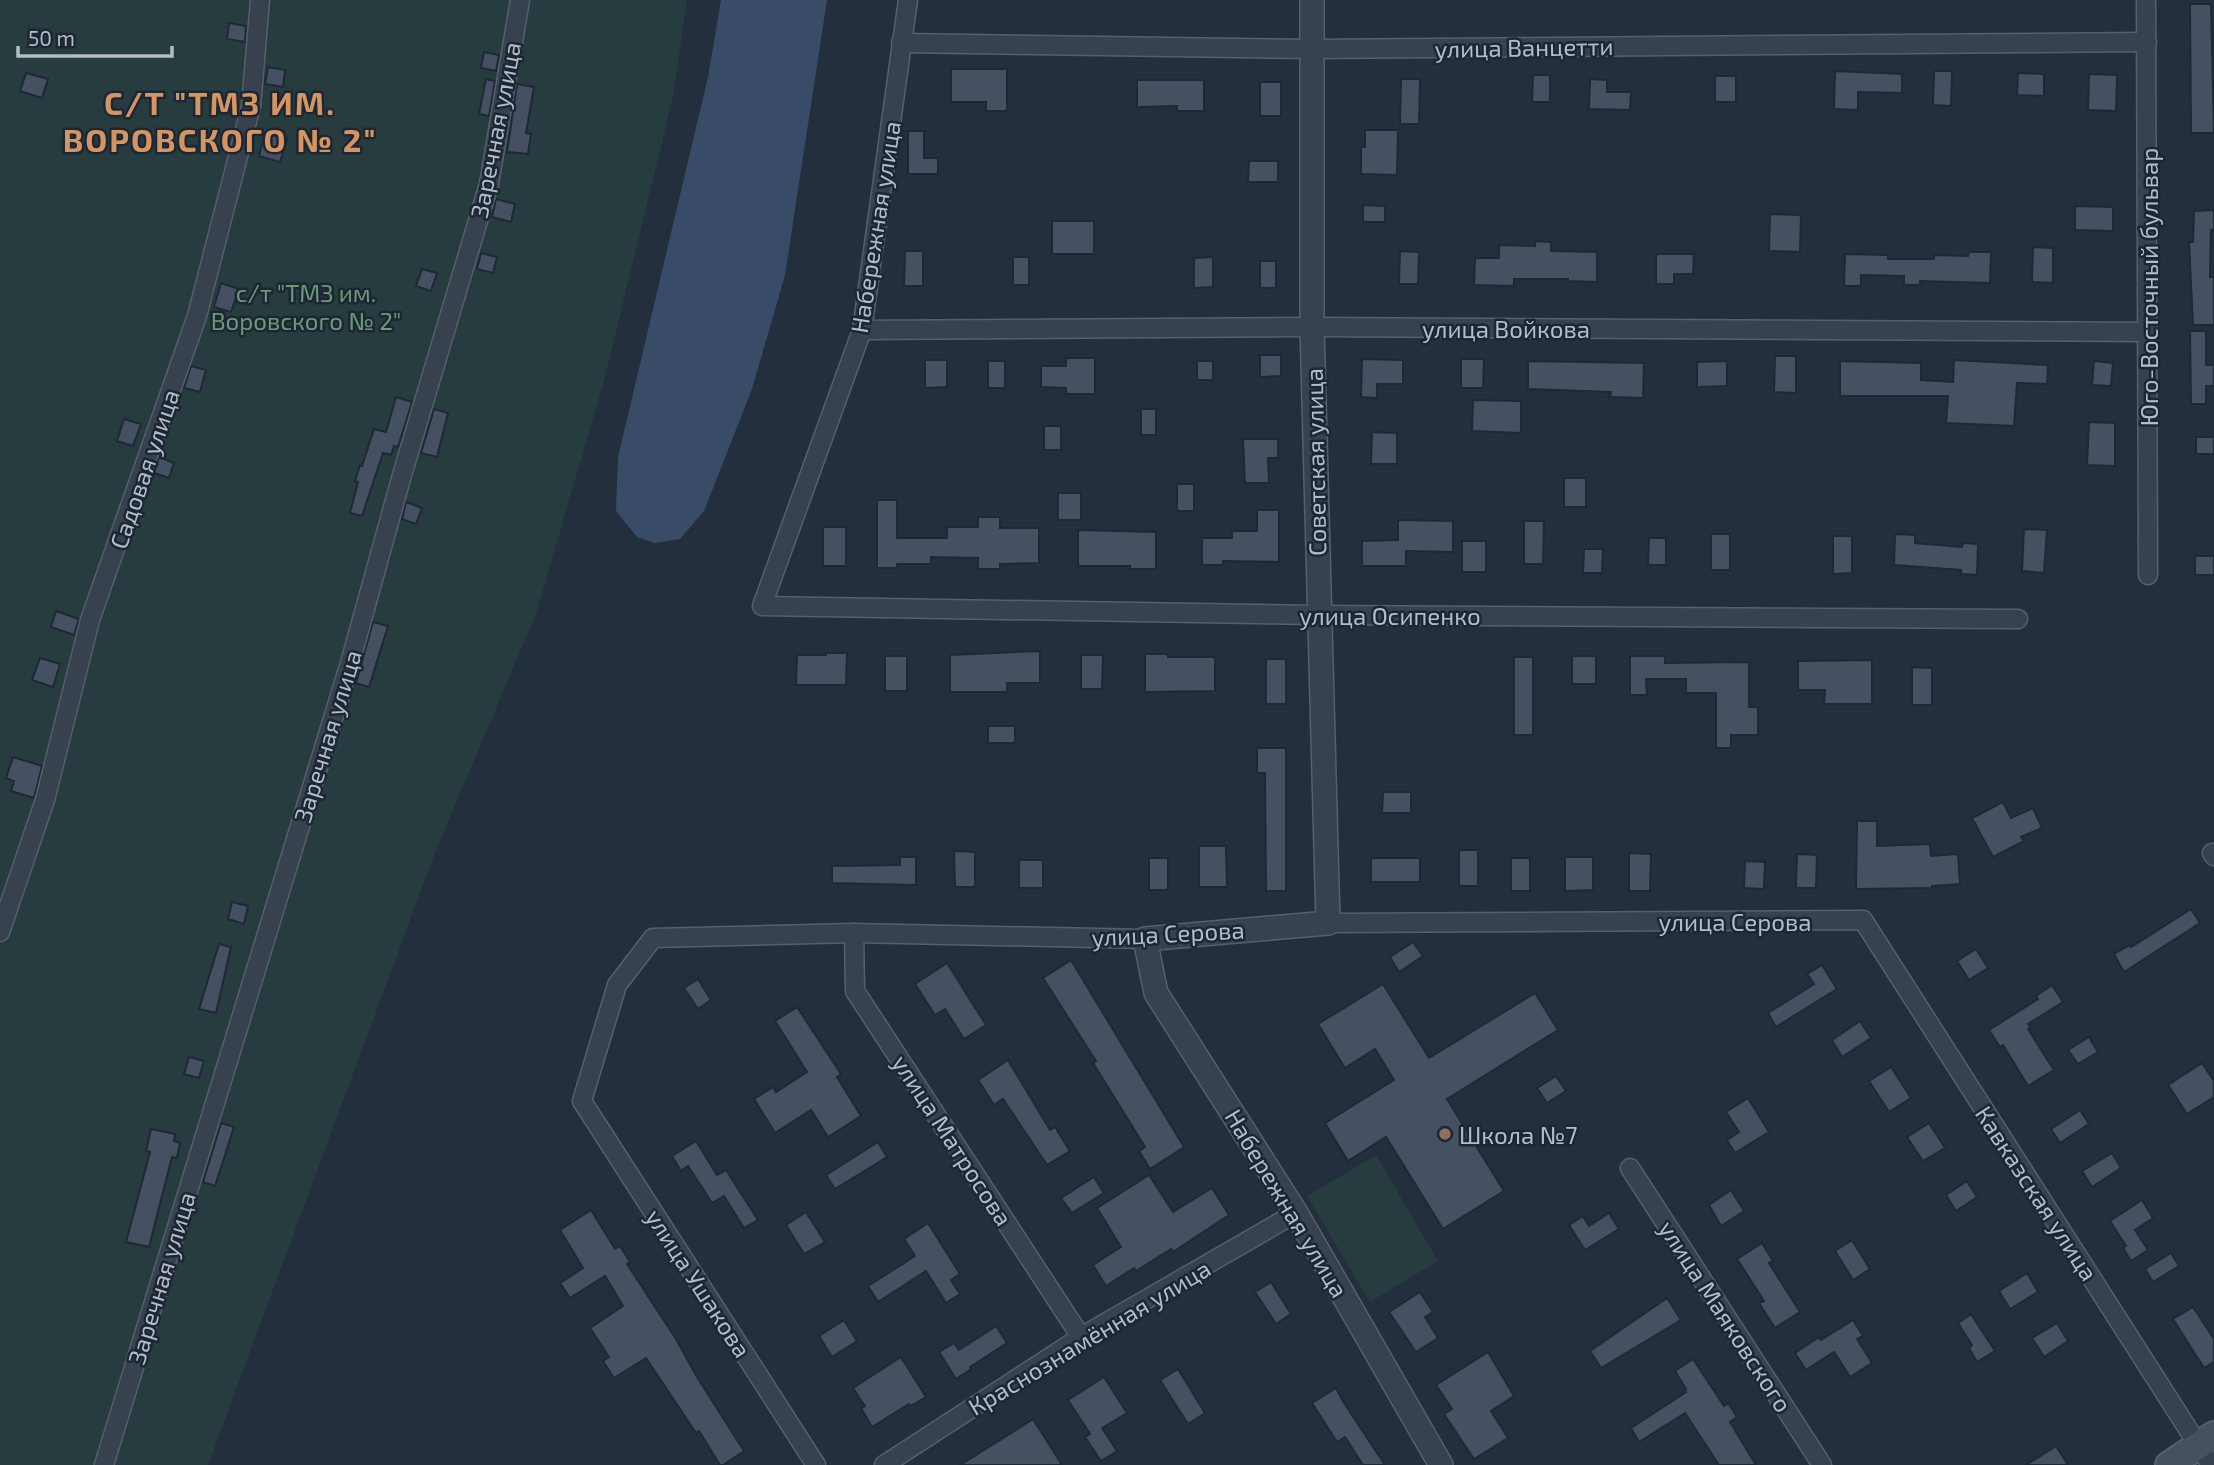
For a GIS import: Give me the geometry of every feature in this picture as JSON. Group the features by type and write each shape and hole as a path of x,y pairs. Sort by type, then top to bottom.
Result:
{"main road":[{"path":"2169,1465 2208,1448"}],"street":[{"name":"Садовая улица","path":"0,932 45,800 90,620 197,316 251,106 260,0"},
{"name":"Заречная улица","path":"104,1465 350,663 401,475 489,184 520,0"},
{"name":"Набережная улица","path":"761,606 862,330 908,0"},
{"name":"Советская улица","path":"1312,0 1312,327 1328,923"},
{"name":"Юго-Восточный бульвар","path":"2146,0 2148,575"},
{"name":"улица Ванцетти","path":"901,43 1312,49 2147,42"},
{"name":"улица Войкова","path":"862,330 1312,327 2149,332"},
{"name":"улица Осипенко","path":"761,606 1319,615 2018,619"},
{"name":"улица Серова","path":"582,1101 617,985 653,938 854,933 1144,939 1328,923 1863,920"},
{"name":"Кавказская улица","path":"1863,920 2208,1448"},
{"name":"улица Матросова","path":"854,933 855,991 1082,1337"},
{"name":"Набережная улица","path":"1144,939 1156,993 1296,1213 1441,1465"},
{"name":"улица Ушакова","path":"582,1101 816,1465"},
{"name":"улица Маяковского","path":"1630,1168 1822,1465"},
{"name":"Краснознамённая улица","path":"884,1465 1082,1337 1296,1213"}],"green space":[{"name":"с/т \"ТМЗ им. Воровского № 2\"","path":"0,0 687,0 673,97 604,381 536,614 436,850 208,1465 0,1465"},
{"path":"1376,1155 1438,1261 1370,1302 1307,1196"}],"water":[{"path":"721,0 827,0 785,275 752,389 704,511 680,539 655,543 637,537 616,511 618,457 708,77"}],"building":[{"path":"2190,4 2211,4 2214,133 2191,133"},
{"path":"229,23 246,26 245,42 227,39"},
{"path":"484,52 499,55 496,71 481,68"},
{"path":"268,67 285,70 283,87 265,84"},
{"path":"951,69 1007,69 1007,111 986,111 986,102 951,102"},
{"path":"1835,71 1902,74 1902,93 1858,92 1858,110 1834,109"},
{"path":"1934,71 1952,71 1951,106 1933,105"},
{"path":"26,73 48,79 42,98 20,91"},
{"path":"2018,73 2044,74 2044,96 2017,95"},
{"path":"2089,74 2117,75 2116,111 2088,110"},
{"path":"1533,75 1550,75 1550,102 1532,102"},
{"path":"1715,76 1736,76 1736,102 1715,102"},
{"path":"486,79 495,81 489,116 479,114"},
{"path":"1401,79 1420,79 1419,124 1400,124"},
{"path":"1590,79 1607,80 1607,92 1631,92 1630,110 1589,109"},
{"path":"1137,80 1204,80 1204,111 1177,111 1177,106 1137,107"},
{"path":"1260,82 1281,82 1281,116 1260,116"},
{"path":"517,84 534,87 526,133 531,134 528,154 507,152"},
{"path":"1365,130 1398,130 1397,175 1361,174 1361,147 1365,147"},
{"path":"908,131 924,131 924,158 938,158 938,174 908,174"},
{"path":"265,133 287,139 280,162 259,156"},
{"path":"1249,161 1278,161 1278,182 1248,182"},
{"path":"496,199 515,204 511,222 492,217"},
{"path":"1363,205 1385,206 1385,222 1363,222"},
{"path":"2075,206 2113,207 2113,231 2075,230"},
{"path":"2214,210 2210,277 2214,277 2214,325 2193,325 2189,242 2193,242 2194,211"},
{"path":"1770,214 1801,215 1800,252 1769,251"},
{"path":"1052,221 1094,221 1094,254 1052,254"},
{"path":"1535,241 1551,242 1551,251 1597,252 1597,282 1514,279 1514,286 1474,285 1475,258 1499,258 1499,245 1535,246"},
{"path":"2033,247 2053,248 2053,283 2032,282"},
{"path":"905,251 923,251 923,286 904,286"},
{"path":"1400,251 1419,252 1418,284 1399,284"},
{"path":"1969,252 1991,252 1990,283 1920,281 1920,285 1904,285 1904,276 1861,275 1861,286 1844,286 1845,254 1888,255 1888,259 1934,259 1934,255 1968,256"},
{"path":"481,253 497,257 493,273 477,269"},
{"path":"1656,254 1694,254 1693,274 1674,274 1674,284 1656,284"},
{"path":"1013,257 1029,257 1029,285 1013,285"},
{"path":"1213,257 1213,287 1194,288 1194,258"},
{"path":"1260,261 1276,261 1276,288 1260,288"},
{"path":"422,269 437,273 431,291 416,286"},
{"path":"221,283 239,289 231,312 214,307"},
{"path":"2190,331 2206,331 2206,365 2214,365 2214,386 2206,386 2206,404 2191,404"},
{"path":"1260,355 1281,355 1281,376 1260,377"},
{"path":"1775,356 1796,356 1796,393 1774,392"},
{"path":"1066,358 1095,358 1095,394 1066,394 1066,388 1041,387 1041,366 1066,366"},
{"path":"1362,359 1403,360 1403,384 1377,384 1377,398 1361,397"},
{"path":"1461,359 1484,359 1483,388 1461,388"},
{"path":"925,360 947,360 947,387 925,388"},
{"path":"1954,360 2048,365 2047,384 2017,383 2014,426 1946,423 1948,396 1840,396 1840,361 1921,363 1921,380 1953,382"},
{"path":"988,361 1005,361 1005,388 988,388"},
{"path":"1197,361 1213,361 1213,380 1197,380"},
{"path":"1528,361 1644,363 1643,398 1610,397 1611,392 1528,389"},
{"path":"1727,361 1727,386 1697,387 1697,362"},
{"path":"2094,361 2113,363 2111,386 2092,385"},
{"path":"191,366 206,370 200,392 184,388"},
{"path":"396,397 412,402 398,447 394,446 391,455 383,453 362,516 350,513 358,482 355,481 374,429 386,432"},
{"path":"1473,400 1521,401 1521,433 1472,431"},
{"path":"434,409 448,413 437,457 421,453"},
{"path":"1141,409 1156,409 1156,435 1141,435"},
{"path":"124,419 141,424 133,446 117,441"},
{"path":"2089,422 2115,423 2115,466 2087,465"},
{"path":"1044,426 1061,426 1061,450 1044,450"},
{"path":"1372,432 1397,433 1397,464 1371,464"},
{"path":"2196,437 2214,437 2214,454 2196,454"},
{"path":"1243,439 1278,439 1278,458 1268,458 1269,483 1245,483"},
{"path":"159,457 174,463 169,478 154,473"},
{"path":"1564,478 1586,478 1586,507 1564,507"},
{"path":"1177,484 1194,484 1194,511 1177,511"},
{"path":"1058,493 1081,493 1081,520 1058,520"},
{"path":"877,500 897,500 897,538 947,538 947,527 978,527 978,517 1000,517 1000,528 1039,528 1039,563 1000,564 1000,569 978,569 978,558 931,557 931,564 897,564 897,568 877,568"},
{"path":"406,502 422,508 416,524 402,519"},
{"path":"1257,510 1279,510 1279,562 1223,561 1223,565 1202,565 1202,538 1232,538 1232,531 1257,531"},
{"path":"1398,520 1453,521 1453,552 1406,551 1406,566 1362,566 1362,541 1398,540"},
{"path":"1524,521 1544,521 1543,564 1524,564"},
{"path":"823,527 846,527 846,566 823,566"},
{"path":"2024,529 2047,530 2044,573 2022,571"},
{"path":"1078,530 1156,532 1156,569 1078,566"},
{"path":"1711,534 1730,534 1730,570 1711,570"},
{"path":"1895,534 1915,535 1915,543 1962,547 1963,543 1978,544 1977,575 1961,574 1961,570 1894,565"},
{"path":"1833,536 1852,536 1852,573 1833,574"},
{"path":"1649,538 1666,538 1666,565 1648,565"},
{"path":"1462,541 1486,541 1486,572 1462,572"},
{"path":"1584,549 1603,549 1602,573 1583,573"},
{"path":"2195,556 2214,556 2214,575 2195,575"},
{"path":"56,611 79,619 74,635 51,627"},
{"path":"373,622 388,626 369,687 356,683"},
{"path":"1040,651 1040,683 1007,683 1007,692 950,692 950,655"},
{"path":"847,653 846,685 796,685 797,655"},
{"path":"1145,654 1215,657 1215,691 1145,692"},
{"path":"1081,655 1103,655 1102,689 1081,689"},
{"path":"885,656 907,656 907,691 885,691"},
{"path":"1572,656 1596,656 1596,684 1572,684"},
{"path":"1630,656 1665,656 1665,663 1749,662 1749,707 1758,707 1758,735 1731,735 1731,748 1716,748 1716,693 1686,693 1686,679 1646,679 1647,695 1630,695"},
{"path":"1514,657 1533,657 1533,735 1514,735"},
{"path":"40,658 60,664 53,687 32,680"},
{"path":"1266,659 1286,659 1286,704 1266,704"},
{"path":"1872,660 1872,704 1824,704 1825,690 1798,690 1798,661"},
{"path":"1912,667 1932,668 1932,705 1912,705"},
{"path":"988,726 1015,726 1015,743 988,743"},
{"path":"1257,748 1286,748 1286,891 1266,891 1265,773 1257,773"},
{"path":"13,757 42,766 34,798 11,791 14,781 6,778"},
{"path":"1383,792 1411,792 1411,813 1382,813"},
{"path":"2003,802 2011,818 2033,808 2042,828 2021,837 2024,841 1993,857 1972,818"},
{"path":"1857,821 1877,821 1877,846 1930,844 1931,856 1958,854 1960,884 1932,888 1856,889"},
{"path":"1199,846 1226,846 1227,887 1199,887"},
{"path":"1459,850 1478,850 1478,886 1459,886"},
{"path":"954,851 975,852 975,887 955,887"},
{"path":"1629,853 1651,854 1650,891 1629,891"},
{"path":"1797,854 1817,855 1816,888 1796,888"},
{"path":"900,857 916,857 916,885 832,883 832,866 900,865"},
{"path":"1565,857 1593,857 1593,890 1565,891"},
{"path":"1149,858 1168,858 1168,890 1149,890"},
{"path":"1371,858 1420,858 1420,882 1371,882"},
{"path":"1511,858 1530,858 1530,891 1511,891"},
{"path":"1019,860 1043,860 1043,888 1019,888"},
{"path":"1745,861 1765,862 1764,889 1744,888"},
{"path":"232,902 248,906 244,924 228,919"},
{"path":"2191,909 2200,923 2124,972 2114,954 2130,945 2131,947"},
{"path":"1413,942 1423,956 1399,972 1390,957"},
{"path":"219,944 231,947 216,1013 199,1009"},
{"path":"1976,949 1988,968 1969,980 1957,961"},
{"path":"1071,960 1184,1147 1150,1169 1139,1151 1145,1147 1093,1063 1096,1061 1043,978"},
{"path":"947,963 986,1025 964,1039 945,1009 935,1015 915,984"},
{"path":"1822,965 1837,989 1776,1027 1768,1013 1814,984 1807,974"},
{"path":"698,979 711,1000 698,1009 684,988"},
{"path":"1383,984 1429,1058 1535,993 1558,1030 1447,1099 1504,1191 1443,1229 1386,1137 1348,1161 1325,1123 1394,1080 1375,1049 1345,1068 1318,1024"},
{"path":"2052,985 2063,1002 2028,1024 2031,1027 2028,1029 2054,1070 2028,1086 2003,1045 2000,1047 1989,1030 2038,999 2036,996"},
{"path":"797,1007 841,1074 837,1077 861,1116 828,1137 811,1110 775,1133 754,1099 773,1087 776,1092 807,1072 775,1021"},
{"path":"1860,1021 1871,1038 1842,1057 1832,1040"},
{"path":"2089,1037 2098,1052 2078,1064 2068,1050"},
{"path":"189,1057 204,1061 199,1078 184,1074"},
{"path":"1008,1060 1050,1130 1055,1127 1070,1151 1047,1165 1003,1099 994,1105 978,1080"},
{"path":"2202,1063 2214,1081 2214,1097 2187,1114 2168,1085"},
{"path":"1891,1067 1911,1098 1889,1112 1869,1081"},
{"path":"1556,1076 1566,1091 1547,1103 1537,1088"},
{"path":"1748,1098 1769,1132 1735,1153 1727,1140 1739,1132 1726,1112"},
{"path":"2080,1110 2089,1124 2060,1143 2051,1129"},
{"path":"221,1123 234,1127 215,1186 203,1182"},
{"path":"1929,1123 1945,1148 1923,1161 1907,1137"},
{"path":"151,1129 175,1134 174,1141 180,1143 177,1158 172,1157 149,1247 126,1242 150,1152 146,1151"},
{"path":"696,1141 717,1175 726,1170 758,1220 744,1228 724,1196 712,1203 688,1166 681,1171 672,1156"},
{"path":"878,1142 887,1157 835,1189 826,1175"},
{"path":"2112,1153 2121,1168 2092,1187 2082,1171"},
{"path":"1149,1175 1173,1212 1212,1188 1229,1215 1173,1252 1171,1249 1106,1286 1093,1265 1121,1247 1097,1208"},
{"path":"1094,1177 1104,1193 1072,1213 1061,1198"},
{"path":"1967,1181 1977,1197 1956,1211 1946,1195"},
{"path":"1731,1190 1744,1211 1721,1226 1709,1205"},
{"path":"2142,1200 2153,1218 2135,1230 2148,1250 2131,1261 2123,1248 2126,1246 2110,1221"},
{"path":"591,1210 615,1249 620,1246 630,1262 627,1264 744,1451 723,1465 720,1465 699,1431 696,1433 646,1358 614,1378 603,1361 609,1357 590,1328 623,1306 605,1276 570,1298 560,1283 583,1268 560,1230"},
{"path":"806,1212 825,1242 804,1254 786,1225"},
{"path":"1609,1213 1619,1229 1585,1250 1569,1225 1583,1216 1589,1226"},
{"path":"928,1223 960,1274 951,1280 960,1294 946,1303 926,1271 878,1302 868,1286 915,1256 904,1239"},
{"path":"1852,1240 1870,1269 1853,1280 1835,1251"},
{"path":"1762,1243 1773,1261 1769,1263 1800,1312 1775,1328 1759,1303 1764,1301 1737,1259"},
{"path":"2171,1253 2179,1266 2153,1282 2145,1269"},
{"path":"2027,1273 2038,1292 2010,1309 1999,1291"},
{"path":"1271,1282 1291,1314 1276,1324 1255,1292"},
{"path":"1420,1292 1433,1312 1425,1317 1438,1338 1416,1352 1389,1312"},
{"path":"1667,1298 1681,1320 1601,1368 1590,1351"},
{"path":"2193,1307 2214,1339 2214,1362 2204,1368 2173,1319"},
{"path":"1971,1314 1995,1351 1977,1362 1969,1348 1972,1345 1958,1323"},
{"path":"844,1320 857,1341 832,1357 819,1336"},
{"path":"1853,1320 1863,1336 1857,1339 1872,1363 1850,1377 1834,1352 1806,1370 1795,1353"},
{"path":"2057,1323 2068,1341 2044,1357 2032,1338"},
{"path":"996,1326 1007,1343 956,1379 939,1352 954,1343 959,1350"},
{"path":"1488,1352 1514,1396 1491,1411 1508,1438 1474,1459 1444,1414 1452,1409 1436,1385"},
{"path":"901,1357 926,1397 911,1406 909,1404 872,1427 861,1408 865,1406 853,1388"},
{"path":"1693,1359 1724,1406 1728,1403 1737,1417 1730,1422 1756,1465 1719,1465 1685,1413 1639,1442 1631,1428 1686,1392 1675,1371"},
{"path":"1178,1369 1205,1413 1188,1424 1160,1380"},
{"path":"1104,1377 1127,1413 1102,1428 1117,1451 1101,1461 1085,1437 1090,1434 1068,1400"},
{"path":"1336,1388 1385,1465 1363,1465 1345,1437 1337,1442 1312,1403"},
{"path":"1033,1419 1062,1465 960,1465 1016,1430"},
{"path":"2056,1446 2068,1465 2026,1465"}],"place":[{"name":"Школа №7","path":"1445,1134"}],"district":[{"name":"С/Т \"ТМЗ ИМ. ВОРОВСКОГО № 2\"","path":"220,120"}]}
